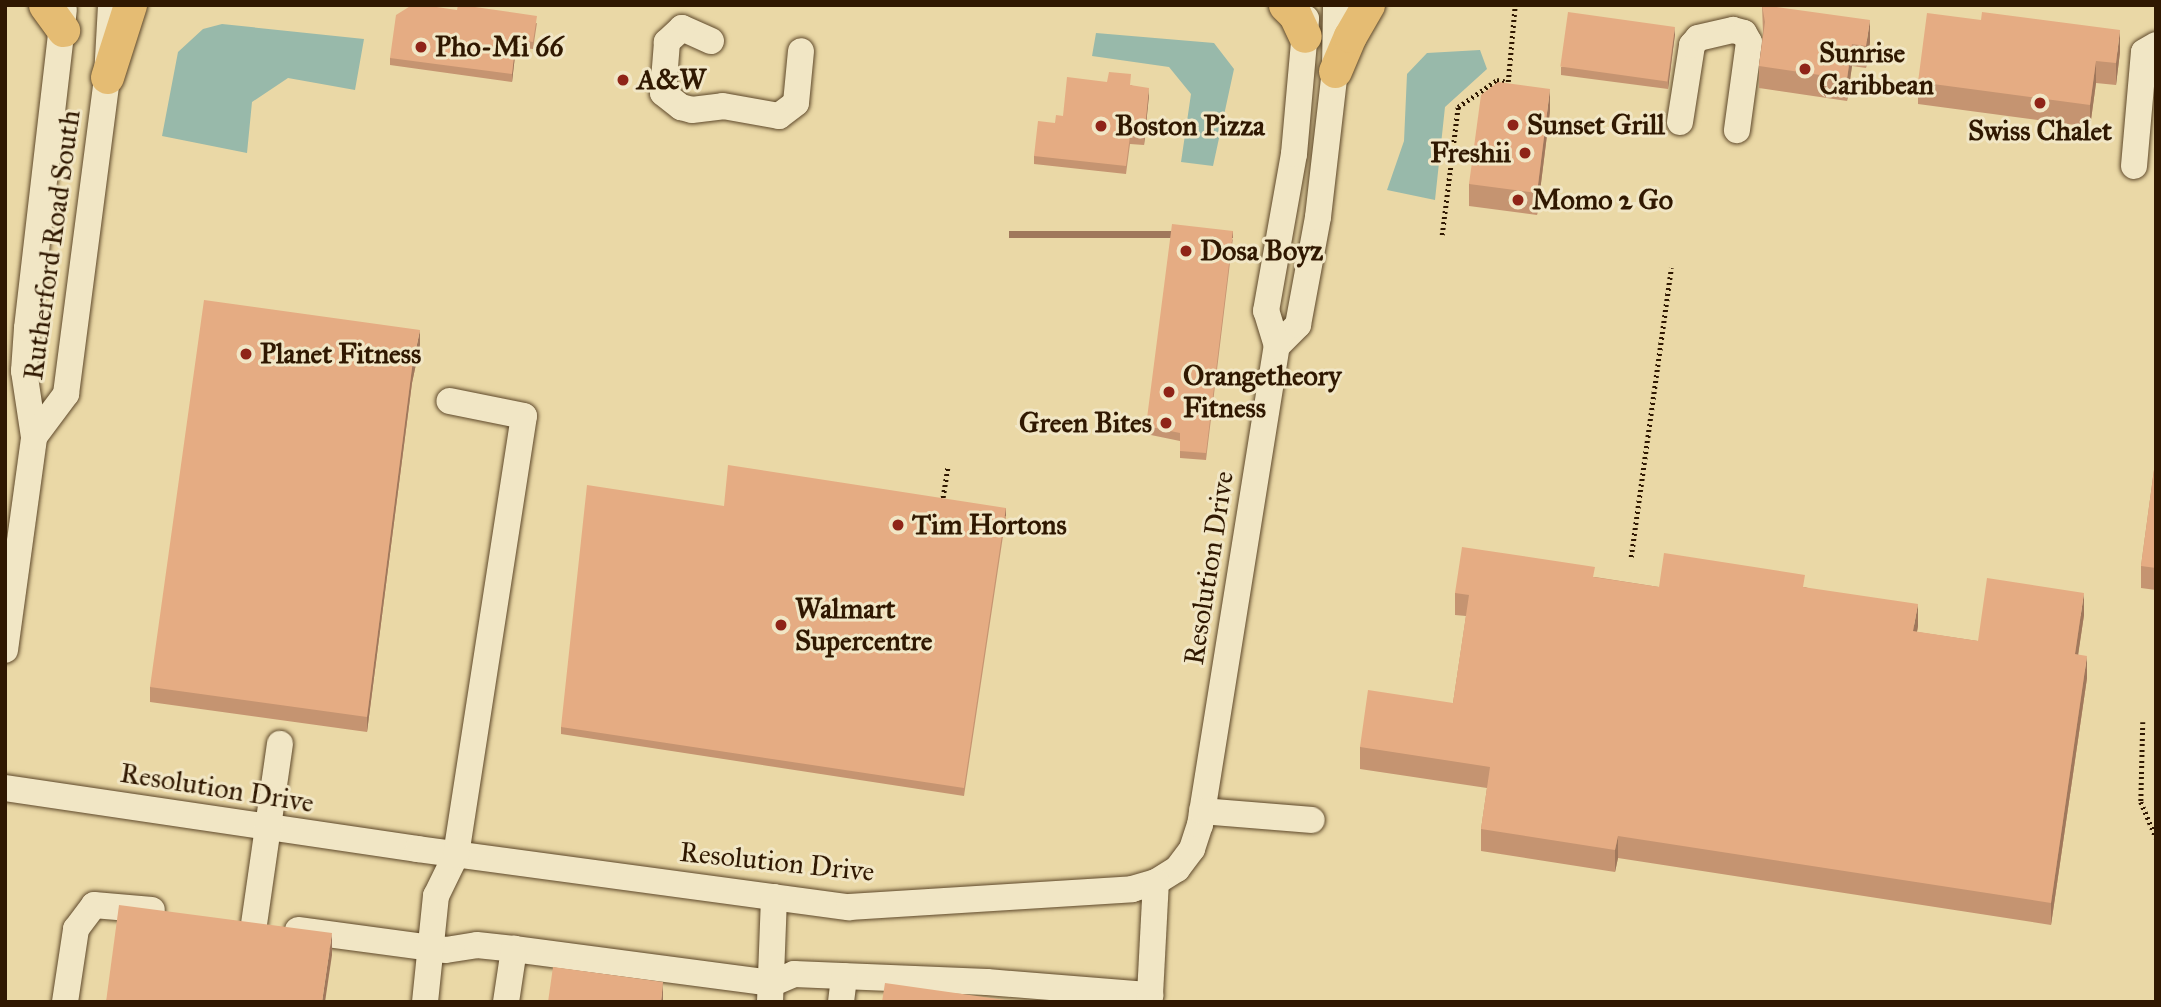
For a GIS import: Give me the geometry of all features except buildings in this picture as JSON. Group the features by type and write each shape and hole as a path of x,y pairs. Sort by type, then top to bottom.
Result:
{"main road":[{"path":"107,77 130,5"},
{"path":"1285,5 1306,21"},
{"path":"1335,71 1350,36 1368,5"}],"street":[{"name":"Rutherford Road South","path":"5,650 15,505 34,437 66,394 107,77 111,5"},
{"path":"1277,346 1298,325 1318,217 1335,71 1336,5"},
{"path":"34,437 16,328 57,14"},
{"name":"Resolution Drive","path":"5,788 456,855 849,907 1132,889 1156,882 1177,869 1192,849 1202,811 1277,346 1266,312 1294,154 1306,21"},
{"path":"711,41 682,28 673,33 667,43 663,93 681,107 692,110 723,106 779,116 796,103 801,51"},
{"path":"1680,122 1692,45 1698,38 1733,30 1744,33 1749,42 1737,130"},
{"path":"2134,166 2144,52 2156,45"},
{"path":"425,1002 436,896 456,855 524,416 449,401"},
{"path":"254,924 280,744"},
{"path":"1202,811 1312,820"},
{"path":"227,920 446,950 477,945 514,949 771,992 794,974 842,989 988,982 1150,995 1156,882"},
{"path":"771,992 774,897"},
{"path":"65,1002 76,929 94,905 173,913"},
{"path":"506,1002 514,949"}],"path":[{"path":"1442,235 1458,107 1497,80 1508,82 1515,5"},
{"path":"1632,557 1671,268"},
{"path":"941,506 948,466"},
{"path":"2143,722 2141,802 2156,838"}],"shaded area":[{"path":"222,24 364,39 355,90 288,78 252,102 247,153 162,136 178,52 203,29"},
{"path":"1096,33 1214,43 1234,69 1213,166 1181,162 1191,94 1169,67 1092,56"},
{"path":"1480,50 1487,69 1445,107 1435,200 1387,190 1404,141 1407,74 1427,53"}],"place":[{"name":"Pho-Mi 66","path":"421,47"},
{"name":"Sunrise Caribbean","path":"1805,69"},
{"name":"A&W","path":"623,80"},
{"name":"Swiss Chalet","path":"2040,103"},
{"name":"Sunset Grill","path":"1513,125"},
{"name":"Boston Pizza","path":"1101,126"},
{"name":"Freshii","path":"1525,153"},
{"name":"Momo 2 Go","path":"1518,200"},
{"name":"Dosa Boyz","path":"1186,251"},
{"name":"Planet Fitness","path":"246,354"},
{"name":"Orangetheory Fitness","path":"1169,392"},
{"name":"Green Bites","path":"1166,423"},
{"name":"Tim Hortons","path":"898,525"},
{"name":"Walmart Supercentre","path":"781,625"}]}
